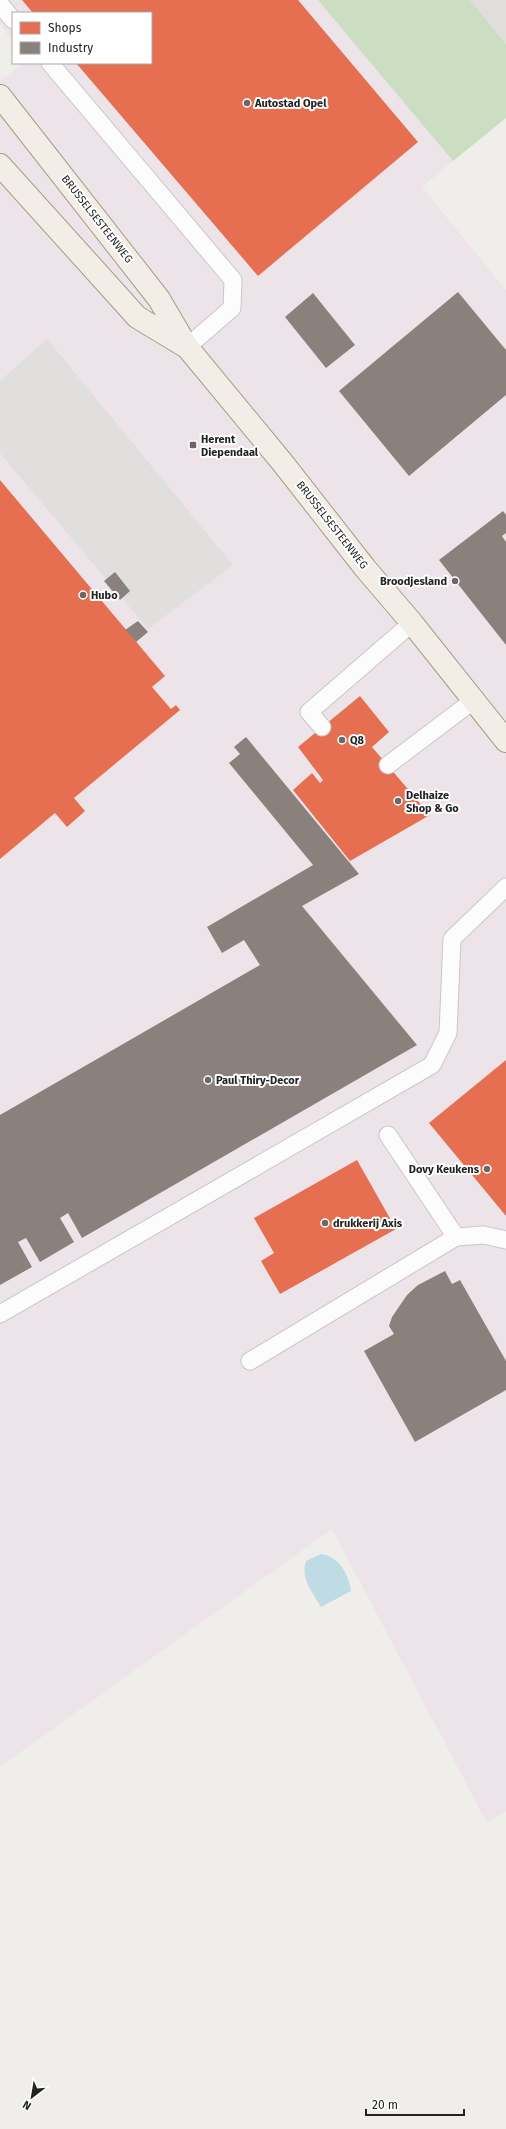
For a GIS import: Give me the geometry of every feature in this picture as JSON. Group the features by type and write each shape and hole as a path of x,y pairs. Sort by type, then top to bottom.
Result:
{"main road":[{"name":"BRUSSELSESTEENWEG","path":"0,96 159,299 187,347 282,462 365,568 412,623 506,741"},
{"name":"BRUSSELSESTEENWEG","path":"0,165 137,317 187,347"}],"lane":[{"path":"0,4 12,19"},
{"path":"51,64 233,280 232,308 187,347"},
{"path":"322,727 309,712 412,623"},
{"path":"388,765 474,700"},
{"path":"0,1314 432,1065 448,1033 452,939 506,887"},
{"path":"388,1135 456,1237"},
{"path":"250,1361 456,1237 484,1235 506,1240"}],"shaded area":[{"path":"0,0 318,0 453,161 422,187 506,290 506,1812 487,1823 332,1529 0,1767 0,81 22,64 152,64 152,12 12,12 12,41 0,24"},
{"path":"470,0 506,0 506,44 475,6"},
{"path":"47,339 233,565 148,629 0,453 0,381"}],"green space":[{"path":"318,0 470,0 506,44 506,118 453,161"}],"water":[{"path":"321,1554 333,1558 338,1562 348,1579 351,1591 321,1607 308,1585 305,1567 306,1561"}],"building: Shops":[{"name":"Autostad Opel","path":"22,0 298,0 418,142 258,276 77,64 152,64 152,12 32,12"},
{"path":"0,480 165,676 152,687 171,709 176,705 180,710 74,798 85,811 67,827 55,813 0,859"},
{"path":"360,696 389,732 372,747 430,815 350,861 293,790 312,773 320,783 323,780 298,747"},
{"name":"Dovy Keukens","path":"506,1060 506,1216 429,1123"},
{"name":"drukkerij Axis","path":"357,1160 396,1229 280,1294 261,1261 274,1253 254,1218"}],"building: Industry":[{"path":"458,292 506,350 506,395 409,476 339,391"},
{"path":"313,293 355,345 326,368 285,317"},
{"path":"503,511 506,515 506,533 502,536 506,542 506,645 439,560"},
{"path":"115,572 130,591 120,600 104,581"},
{"path":"138,621 148,632 136,642 125,630"},
{"name":"Paul Thiry-Decor","path":"246,737 359,874 302,906 417,1045 82,1238 68,1213 60,1218 74,1242 40,1262 26,1238 18,1242 32,1267 0,1285 0,1115 260,965 244,940 222,953 207,927 313,865 229,763 240,754 234,747"},
{"path":"445,1271 452,1284 460,1280 506,1361 506,1390 415,1442 364,1351 394,1334 389,1326 392,1317 407,1295 418,1285"}],"place":[{"name":"Autostad Opel","path":"247,103"},
{"name":"Herent Diependaal","path":"193,445"},
{"name":"Broodjesland","path":"455,581"},
{"name":"Hubo","path":"83,595"},
{"name":"Q8","path":"342,740"},
{"name":"Delhaize Shop & Go","path":"398,801"},
{"name":"Paul Thiry-Decor","path":"208,1080"},
{"name":"Dovy Keukens","path":"487,1169"},
{"name":"drukkerij Axis","path":"325,1223"}]}
